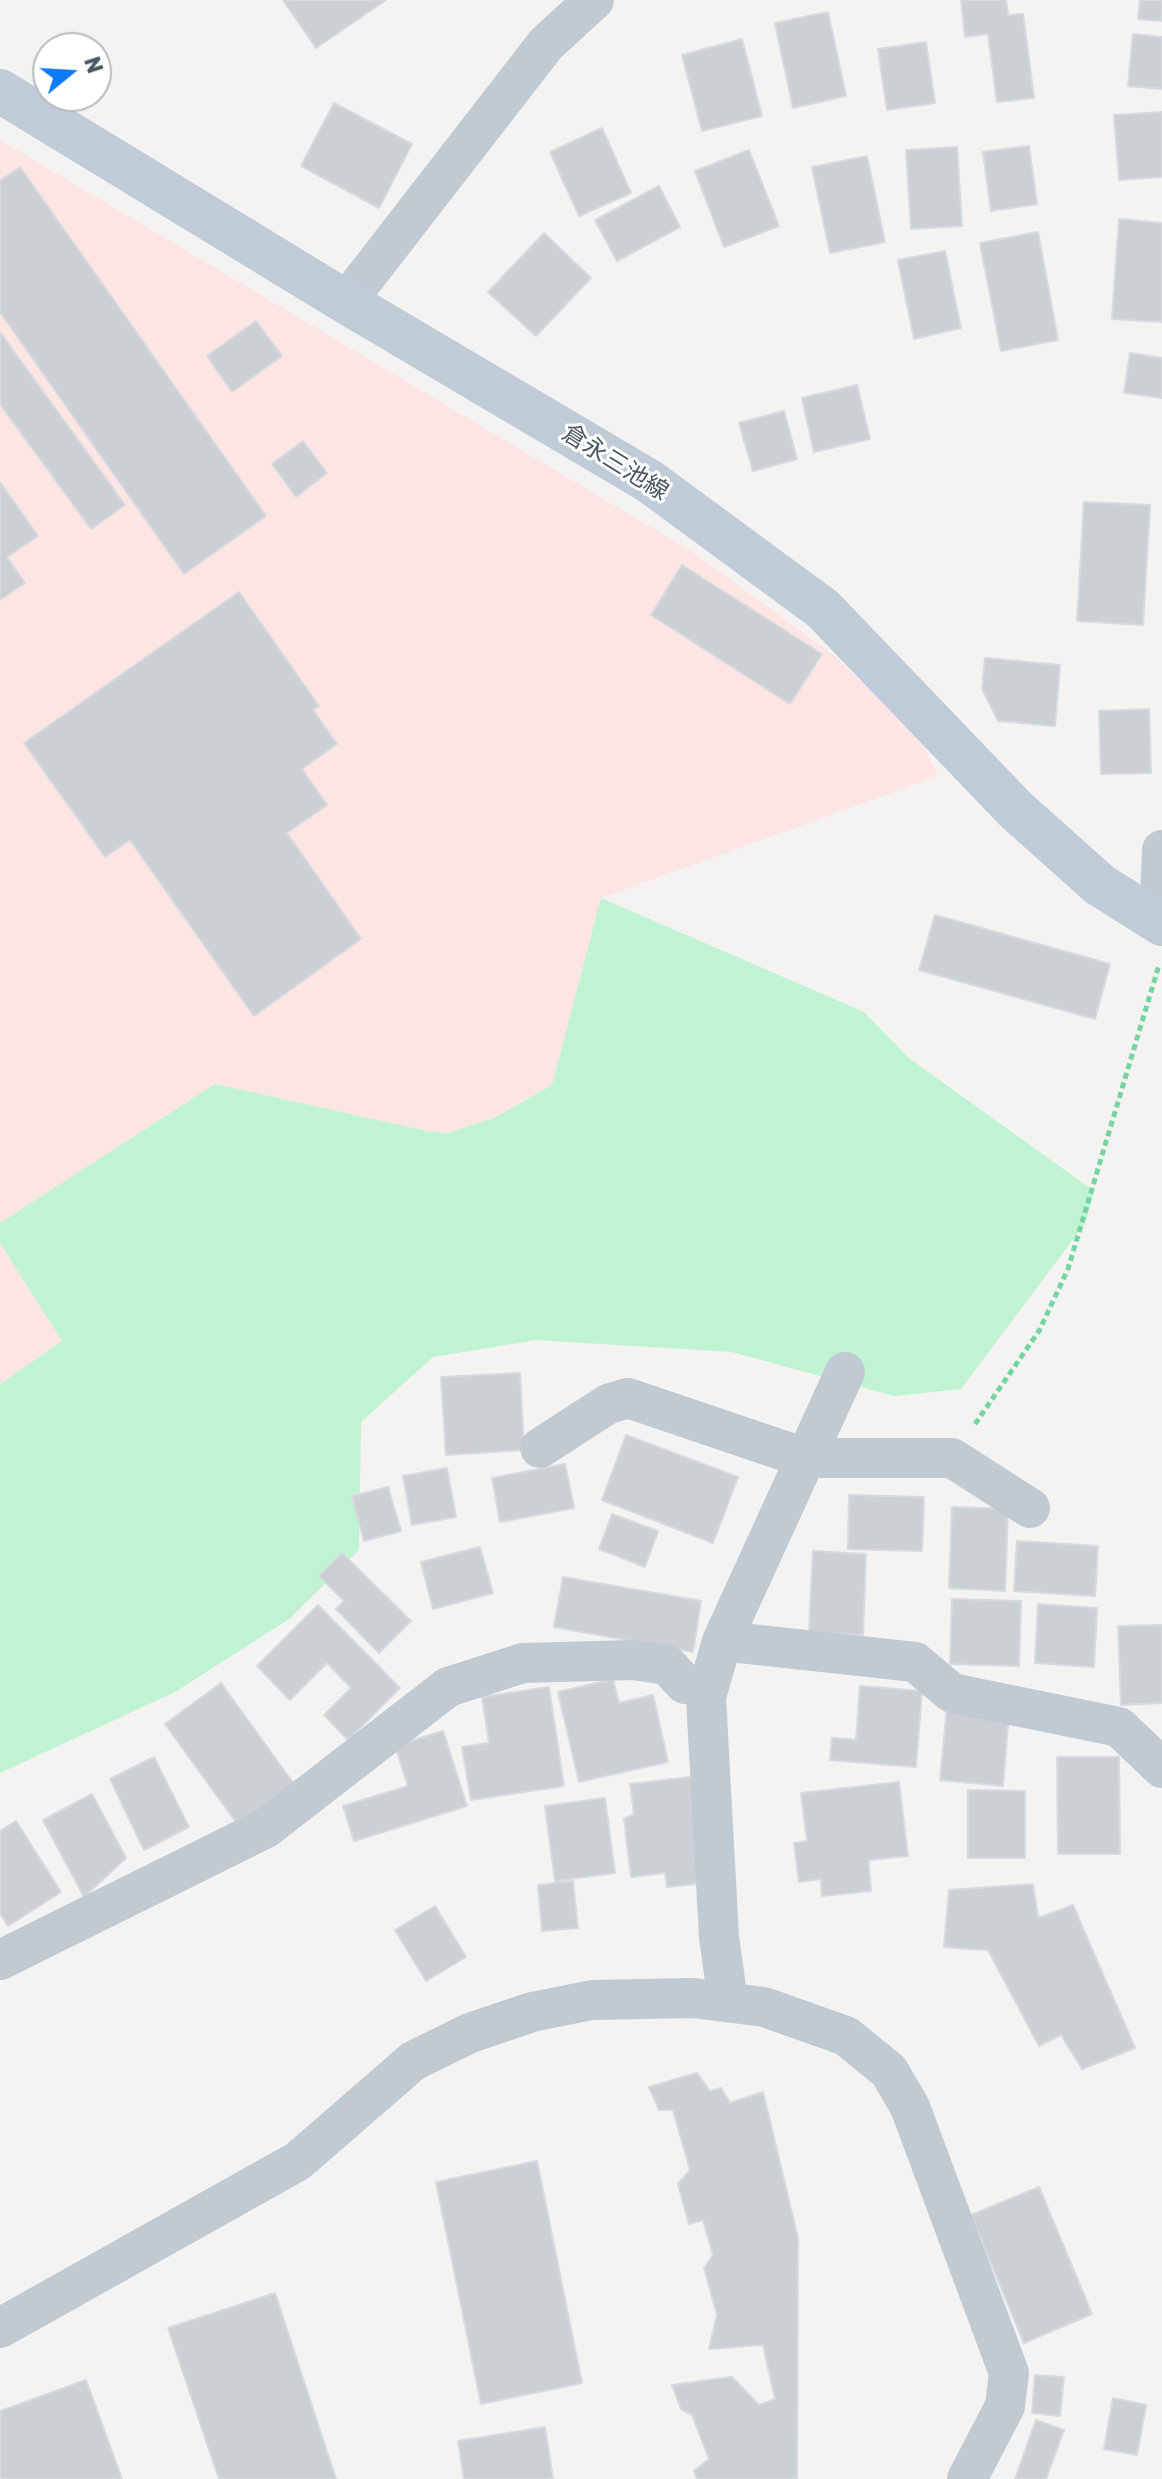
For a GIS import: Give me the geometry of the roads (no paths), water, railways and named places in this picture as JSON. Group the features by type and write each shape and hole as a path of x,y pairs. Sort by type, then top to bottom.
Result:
{"main road":[{"name":"倉永三池線","path":"0,91 346,302 649,481 823,609 1016,810 1100,885 1160,923"}],"street":[{"path":"346,302 546,44 594,0"},
{"path":"1160,923 1162,850"},
{"path":"728,2002 719,1937 706,1697 722,1641 845,1372"},
{"path":"540,1448 608,1404 628,1398 805,1458 952,1458 1030,1508"},
{"path":"722,1641 915,1662 952,1693 1119,1727 1162,1768"},
{"path":"0,1960 266,1828 448,1687 523,1663 633,1660 667,1665 685,1684"},
{"path":"0,2328 298,2161 413,2061 470,2033 532,2012 592,2000 693,1998 764,2007 846,2036 889,2071 910,2107 1009,2373 1005,2406 967,2479"}]}
